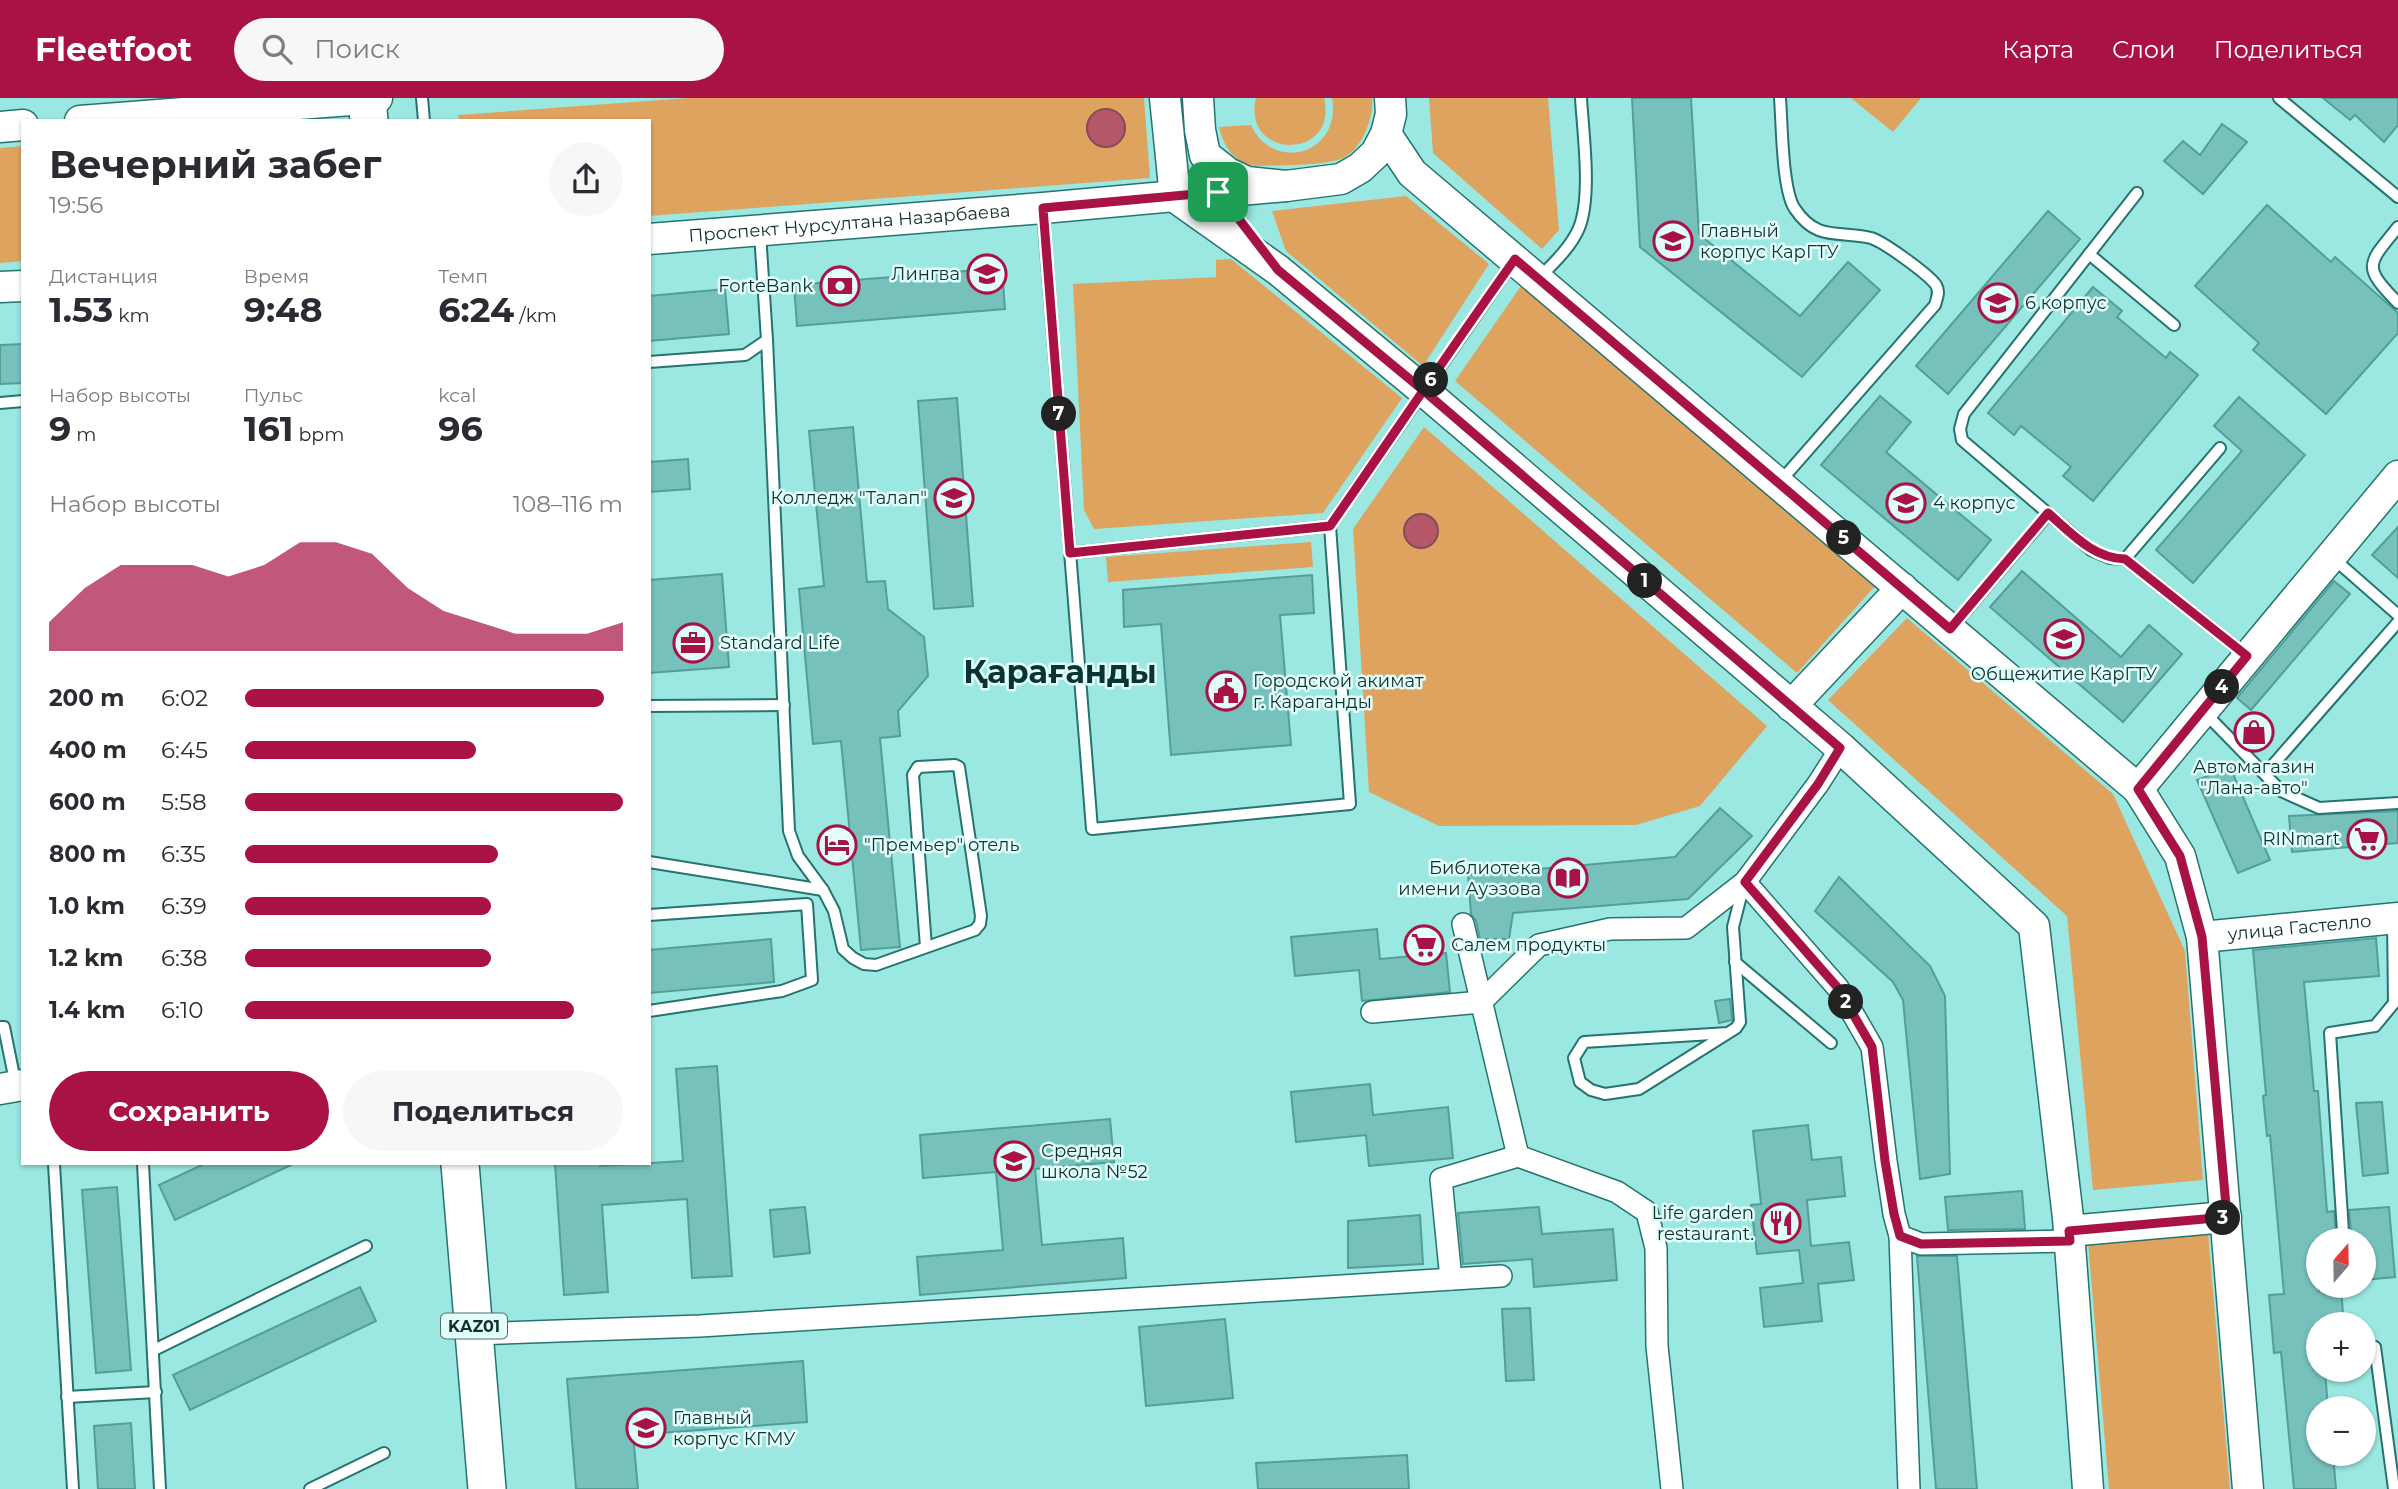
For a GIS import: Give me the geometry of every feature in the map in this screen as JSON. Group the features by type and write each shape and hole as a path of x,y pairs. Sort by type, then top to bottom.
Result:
{"highway":[{"name":"KАZ01","path":"460,1165 487,1489"}],"main road":[{"path":"93,119 147,111 355,106 377,98"},
{"path":"1165,98 1175,197 1278,270 1424,391 1840,748 2034,926 2069,1236 2088,1489"},
{"path":"1198,98 1205,155 1218,192 1278,270"},
{"path":"1205,155 1228,173 1247,182 1286,186 1342,179 1360,169 1376,153 1386,134 1391,114 1390,98"},
{"path":"0,127 21,125"},
{"path":"1386,134 1412,173 2138,789 2180,856 2202,937 2248,1489"},
{"name":"Проспект Нурсултана Назарбаева","path":"651,239 1286,186"},
{"path":"0,287 21,286"},
{"path":"2138,789 2398,476"},
{"path":"1791,706 1902,588"},
{"name":"улица Гастелло","path":"2202,937 2396,918"},
{"path":"2069,1236 2227,1217"}],"street":[{"path":"1372,1012 1481,1002 1539,945 1610,929 1686,928 1745,882 1818,784 1840,748"},
{"path":"1745,882 1838,988 1872,1047 1885,1161 1900,1236 1909,1489"},
{"path":"1463,924 1518,1156"},
{"path":"1451,1279 1441,1179 1518,1156 1617,1192 1647,1212 1656,1248 1657,1346 1672,1489"},
{"path":"1900,1236 1921,1244 2069,1236"},
{"path":"474,1335 700,1326 1501,1276"}],"lane":[{"path":"422,98 424,119"},
{"path":"1538,279 1557,260 1579,228 1585,197 1581,98"},
{"path":"1779,483 1935,305 1938,295 1936,285 1891,247 1870,238 1829,234 1809,226 1793,207 1788,187 1780,98"},
{"path":"2279,98 2398,197"},
{"path":"2137,194 1964,414 1960,429 1962,440 2091,550 2110,558 2125,559 2247,656"},
{"path":"1043,208 1092,829 1350,804 1330,526 1515,259"},
{"path":"2398,228 2379,251 2372,265 2372,272 2398,303"},
{"path":"760,230 789,831 798,856 823,890 834,911 843,949 864,964 876,965 975,930 980,924 980,906 961,772 956,765 918,767 913,775 926,947"},
{"path":"2090,254 2174,325"},
{"path":"651,362 745,355 767,340"},
{"path":"0,402 21,401"},
{"path":"2125,559 2220,447"},
{"path":"1950,629 2048,513"},
{"path":"1070,553 1330,526"},
{"path":"2331,556 2398,615"},
{"path":"2264,774 2398,622"},
{"path":"651,706 784,705"},
{"path":"2203,710 2281,791 2319,808 2398,803"},
{"path":"651,862 823,890"},
{"path":"1728,1033 1584,1042 1574,1058 1580,1082 1591,1090 1605,1094 1639,1089 1736,1028 1740,1022 1733,927 1745,882"},
{"path":"651,915 807,904 812,980 782,990 651,1011"},
{"path":"2343,1228 2330,1033 2375,1026 2394,1003 2396,918"},
{"path":"1735,962 1831,1043"},
{"path":"0,1027 4,1027 13,1087"},
{"path":"54,1165 73,1489"},
{"path":"144,1165 160,1489"},
{"path":"153,1350 366,1246"},
{"path":"2376,1354 2395,1489"},
{"path":"67,1397 156,1392"},
{"path":"310,1489 384,1453"}],"shaded area":[{"path":"688,98 1144,98 1150,178 651,216 651,119 459,119 458,115"},
{"path":"1256,98 1324,98 1325,119 1318,133 1305,142 1290,145 1275,142 1262,133 1255,118"},
{"path":"1332,98 1372,98 1369,123 1361,140 1350,154 1335,161 1256,166 1236,158 1221,134 1219,127 1251,125 1261,140 1275,149 1289,153 1304,151 1317,144 1327,133 1332,117"},
{"path":"1429,98 1548,98 1559,230 1542,249 1433,153"},
{"path":"1851,98 1921,98 1893,132"},
{"path":"1106,109 1120,114 1125,128 1120,142 1106,147 1092,142 1087,128 1092,114"},
{"path":"21,146 21,261 0,263 0,148"},
{"path":"1406,196 1489,264 1423,366 1286,251 1272,211"},
{"path":"1231,259 1402,398 1323,513 1094,529 1084,510 1073,284 1216,277 1216,260"},
{"path":"1521,286 1876,585 1797,673 1455,381"},
{"path":"1424,427 1767,726 1700,806 1636,825 1439,826 1369,792 1353,529"},
{"path":"1421,514 1433,519 1438,531 1433,543 1421,548 1409,543 1404,531 1409,519"},
{"path":"1311,542 1313,567 1108,582 1106,557"},
{"path":"1907,618 2113,794 2185,951 2203,1180 2093,1190 2067,916 1828,700"},
{"path":"2208,1232 2230,1489 2109,1489 2088,1242"}],"building":[{"name":"Главный корпус КарГТУ","path":"1632,98 1691,98 1699,234 1800,316 1848,262 1880,290 1802,377 1640,247"},
{"path":"2323,98 2398,98 2398,125 2384,142 2355,115 2350,120"},
{"path":"2222,124 2247,142 2203,194 2164,161 2183,141 2200,155"},
{"path":"2267,205 2331,262 2335,257 2398,313 2398,333 2326,414 2253,350 2259,343 2195,286"},
{"name":"6 корпус","path":"2048,211 2080,239 1948,394 1916,366"},
{"path":"1002,268 1005,309 797,326 794,285"},
{"path":"2093,287 2122,311 2117,317 2166,358 2170,352 2198,375 2093,501 2063,476 2071,467 2021,426 2014,435 1988,413"},
{"path":"725,289 729,334 651,341 651,296"},
{"path":"21,344 21,383 0,384 0,345"},
{"name":"4 корпус","path":"1880,396 1911,422 1886,452 1991,540 1958,580 1821,465"},
{"path":"2239,397 2305,455 2193,583 2156,550 2242,451 2214,426"},
{"path":"957,398 973,606 934,609 918,401"},
{"path":"853,427 867,582 885,581 888,609 924,637 928,676 898,711 900,736 880,738 900,947 861,950 841,741 813,744 799,589 824,586 809,431"},
{"path":"688,459 690,489 651,492 651,462"},
{"path":"2398,527 2398,578 2372,555"},
{"name":"Общежитие КарГТУ","path":"2022,571 2121,657 2149,625 2182,654 2123,722 1990,607"},
{"path":"722,574 729,667 651,673 651,580"},
{"name":"Городской акимат г. Караганды","path":"1312,575 1314,613 1280,615 1291,745 1171,755 1161,624 1124,627 1123,590"},
{"path":"2334,581 2350,594 2251,710 2237,698"},
{"path":"2230,767 2270,860 2238,873 2197,780"},
{"path":"1720,808 1752,836 1688,899 1513,913 1509,939 1480,939 1476,921 1471,914 1468,875 1675,857"},
{"path":"2398,811 2398,843 2292,852 2289,816"},
{"path":"1839,877 1930,966 1945,996 1950,1174 1920,1179 1903,1000 1893,982 1815,911"},
{"path":"1377,929 1380,959 1446,953 1450,992 1362,1001 1359,970 1295,976 1291,937"},
{"path":"2376,938 2379,976 2304,982 2314,1091 2318,1091 2327,1212 2334,1211 2335,1228 2306,1228 2306,1298 2342,1298 2343,1312 2306,1312 2306,1382 2326,1382 2327,1396 2306,1396 2306,1466 2334,1466 2336,1489 2294,1489 2281,1352 2274,1353 2269,1295 2284,1294 2270,1135 2267,1136 2263,1096 2266,1095 2253,950"},
{"path":"771,939 774,982 651,993 651,950"},
{"path":"1730,999 1732,1020 1719,1023 1715,1001"},
{"path":"717,1066 732,1276 692,1278 687,1199 602,1205 608,1292 564,1295 555,1165 651,1165 683,1161 676,1069"},
{"path":"1370,1084 1373,1115 1448,1107 1453,1158 1369,1166 1366,1135 1296,1142 1291,1092"},
{"path":"2382,1102 2388,1173 2363,1176 2356,1103"},
{"path":"1110,1119 1114,1162 1035,1169 1042,1245 1123,1238 1126,1278 920,1295 917,1257 1003,1250 996,1172 923,1178 920,1135"},
{"name":"Life garden restaurant.","path":"1808,1125 1812,1160 1841,1157 1845,1196 1807,1200 1811,1246 1849,1242 1854,1280 1818,1284 1822,1321 1764,1327 1760,1288 1803,1283 1799,1250 1757,1254 1751,1205 1761,1204 1753,1131"},
{"path":"202,1165 291,1165 175,1220 159,1185"},
{"path":"117,1187 131,1370 96,1373 82,1190"},
{"path":"2022,1191 2025,1229 1948,1230 1945,1197"},
{"path":"805,1207 810,1253 774,1257 770,1210"},
{"path":"1539,1207 1542,1234 1613,1229 1617,1280 1534,1287 1532,1259 1463,1264 1458,1213"},
{"path":"2389,1207 2395,1277 2376,1279 2376,1228 2351,1228 2349,1210"},
{"path":"1420,1215 1423,1264 1348,1268 1348,1221"},
{"path":"1917,1256 1957,1256 1977,1489 1936,1489"},
{"path":"360,1287 376,1321 190,1410 173,1375"},
{"path":"1530,1308 1534,1380 1506,1381 1502,1309"},
{"path":"1225,1319 1233,1398 1146,1406 1139,1327"},
{"name":"Главный корпус КГМУ","path":"803,1361 807,1422 633,1435 638,1489 576,1489 567,1379"},
{"path":"131,1423 135,1489 98,1489 94,1426"},
{"path":"1407,1455 1409,1489 1258,1489 1256,1463"}],"place":[{"name":"Главный корпус КарГТУ","path":"1673,241"},
{"name":"Лингва","path":"987,274"},
{"name":"ForteBank","path":"840,286"},
{"name":"6 корпус","path":"1998,303"},
{"name":"Колледж \"Талап\"","path":"954,498"},
{"name":"4 корпус","path":"1906,503"},
{"name":"Общежитие КарГТУ","path":"2064,639"},
{"name":"Standard Life","path":"693,643"},
{"name":"Городской акимат г. Караганды","path":"1226,691"},
{"name":"Автомагазин \"Лана-авто\"","path":"2254,732"},
{"name":"RINmart","path":"2367,839"},
{"name":"\"Премьер\" отель","path":"837,845"},
{"name":"Библиотека имени Ауэзова","path":"1568,878"},
{"name":"Салем продукты","path":"1424,945"},
{"name":"Средняя школа №52","path":"1014,1161"},
{"name":"Life garden restaurant.","path":"1781,1223"},
{"name":"Главный корпус КГМУ","path":"646,1428"}],"district":[{"name":"Қарағанды","path":"1060,671"}],"route":[{"path":"1218,192 1043,208 1070,553 1330,526 1424,391 1472,320 1515,259 1950,629 2048,513 2091,550 2110,558 2125,559 2247,656 2138,789 2180,856 2202,937 2227,1217 2069,1231 2070,1241 1921,1244 1900,1236 1885,1161 1872,1047 1838,988 1745,882 1818,784 1840,748 1424,391 1278,270 1218,192"}]}
